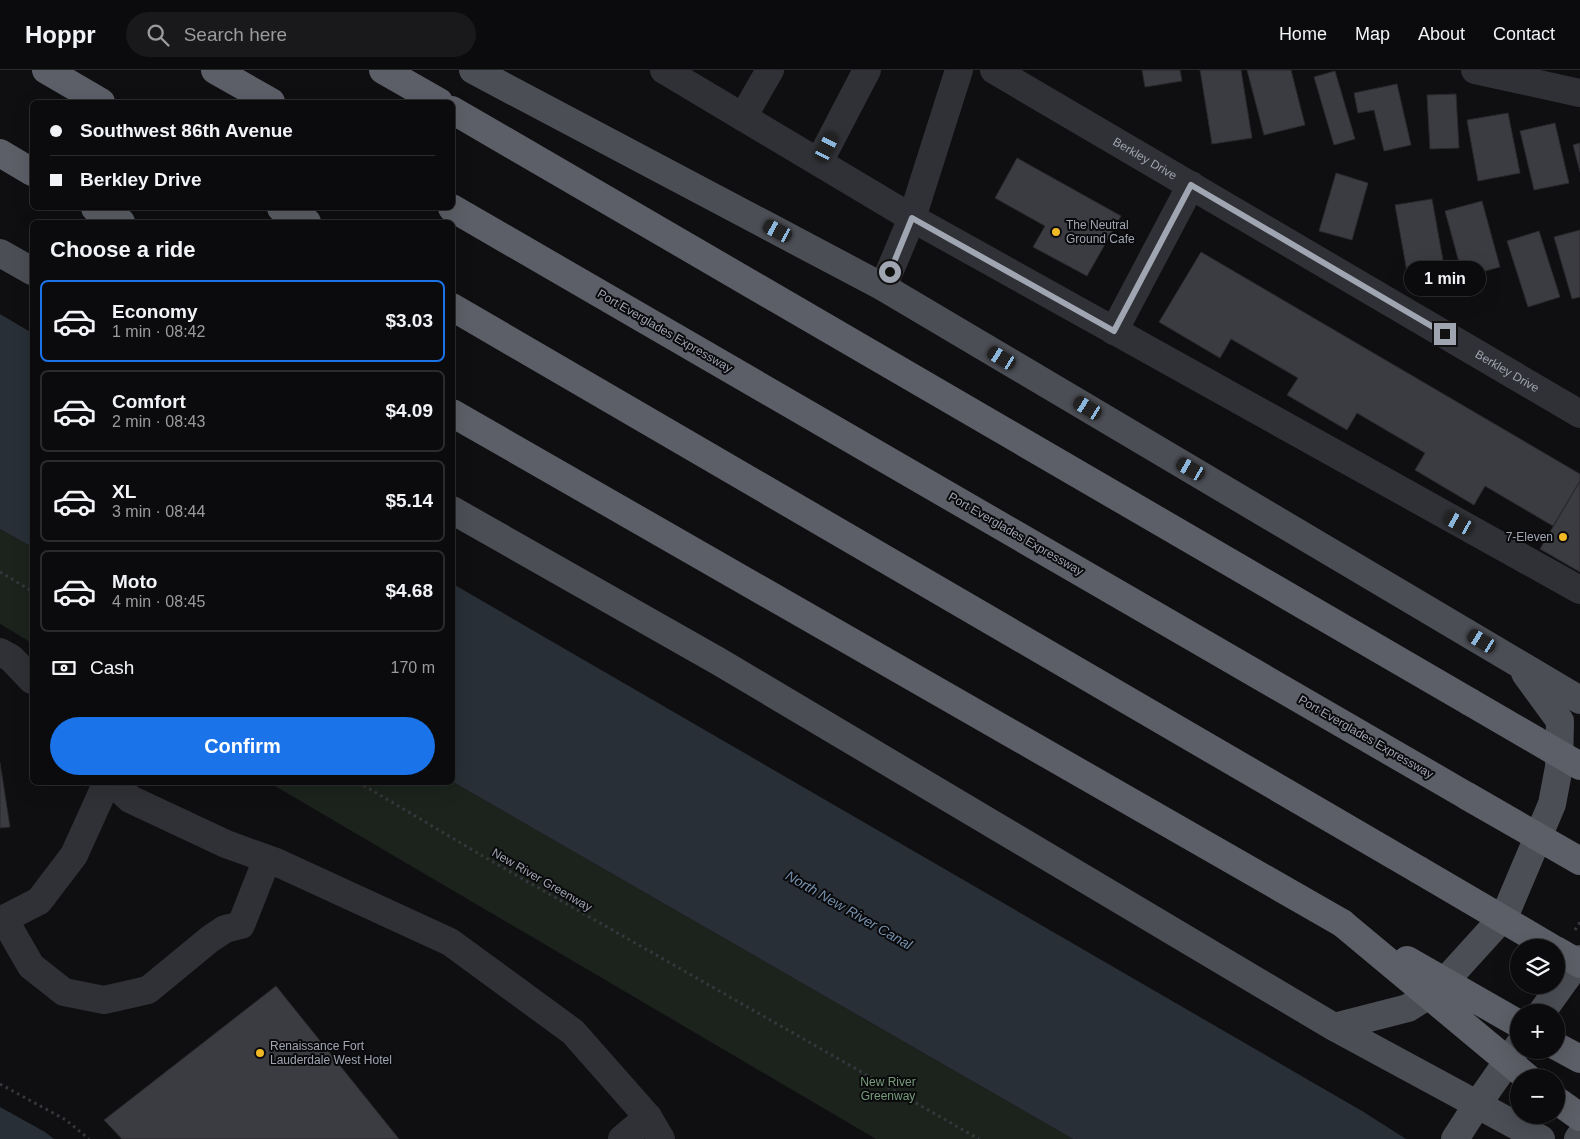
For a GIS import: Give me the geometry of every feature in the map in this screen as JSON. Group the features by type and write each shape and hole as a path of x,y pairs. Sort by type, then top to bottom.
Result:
{"highway":[{"path":"46,70 98,100"},
{"path":"215,70 268,100"},
{"path":"383,70 436,100"},
{"path":"455,112 1580,766"},
{"path":"0,153 30,171"},
{"path":"99,210 117,220"},
{"path":"286,210 303,220"},
{"name":"Port Everglades Expressway","path":"455,210 1580,860"},
{"path":"455,309 1537,939"},
{"path":"455,415 1510,1019"},
{"path":"1342,924 1517,1069"},
{"path":"1565,955 1580,964"},
{"path":"1565,1051 1580,1059"},
{"path":"1565,1106 1580,1117"}],"main road":[{"path":"473,70 883,287 1580,700"},
{"path":"0,253 30,270"},
{"path":"455,512 726,666 1334,1027 1541,1139"},
{"path":"1334,1027 1408,1008 1437,990 1505,915 1552,804 1559,767 1560,721 1517,662"},
{"path":"1548,1004 1580,959"},
{"path":"1455,1139 1510,1058"}],"street":[{"path":"664,70 912,218 1580,590"},
{"path":"743,117 770,70"},
{"path":"819,162 867,70"},
{"path":"883,287 912,218 959,70"},
{"name":"Berkley Drive","path":"994,70 1580,414"},
{"path":"1475,70 1580,94"},
{"path":"1114,331 1191,185"},
{"path":"0,652 11,658 30,678"},
{"path":"105,785 74,855 39,901 2,920 31,966 64,992 104,1000 148,990 210,939 225,929 241,925 267,859"},
{"path":"115,785 130,799 226,844 276,862 450,942 573,1032 654,1128 622,1139"}],"path":[{"path":"0,572 30,590"},
{"name":"New River Greenway","path":"363,785 486,858 979,1139"},
{"path":"0,1084 66,1120 89,1139"}],"green space":[{"path":"0,529 30,546 30,642 0,624"},
{"name":"New River Greenway","path":"455,783 1073,1139 876,1139 273,785 455,785"}],"water":[{"path":"0,314 30,332 30,546 0,529"},
{"name":"North New River Canal","path":"455,585 1362,1111 1406,1139 1073,1139 455,783"},
{"path":"0,1107 45,1132 54,1139 0,1139"}],"building":[{"path":"1142,70 1180,70 1182,81 1145,87"},
{"path":"1200,70 1241,70 1252,138 1212,144"},
{"path":"1247,70 1291,70 1305,125 1264,135"},
{"path":"1335,71 1355,139 1334,145 1314,77"},
{"path":"1397,84 1411,145 1384,151 1374,110 1358,113 1354,93"},
{"path":"1456,94 1459,148 1430,149 1427,95"},
{"path":"1508,113 1520,173 1478,181 1467,120"},
{"path":"1555,123 1569,183 1534,190 1520,131"},
{"path":"1580,143 1580,172 1573,145"},
{"path":"1017,158 1121,216 1087,276 1033,247 1045,226 995,198"},
{"path":"1336,173 1368,183 1352,240 1319,231"},
{"path":"1432,199 1446,277 1409,283 1395,205"},
{"path":"1482,201 1500,267 1463,277 1445,211"},
{"path":"1580,230 1580,297 1572,299 1554,237"},
{"path":"1539,231 1560,297 1528,307 1507,241"},
{"path":"1201,252 1580,474 1580,481 1553,526 1485,486 1474,505 1415,470 1425,453 1357,413 1347,430 1287,395 1298,378 1231,339 1220,358 1159,322"},
{"name":"7-Eleven","path":"1580,481 1580,572 1540,549"},
{"path":"0,763 10,827 0,828"},
{"name":"Renaissance Fort Lauderdale West Hotel","path":"276,986 399,1139 122,1139 104,1120"}],"place":[{"name":"The Neutral Ground Cafe","path":"1056,232"},
{"name":"7-Eleven","path":"1563,537"},
{"name":"Renaissance Fort Lauderdale West Hotel","path":"260,1053"}],"route":[{"path":"890,272 912,218 1114,331 1191,185 1445,334"}]}
